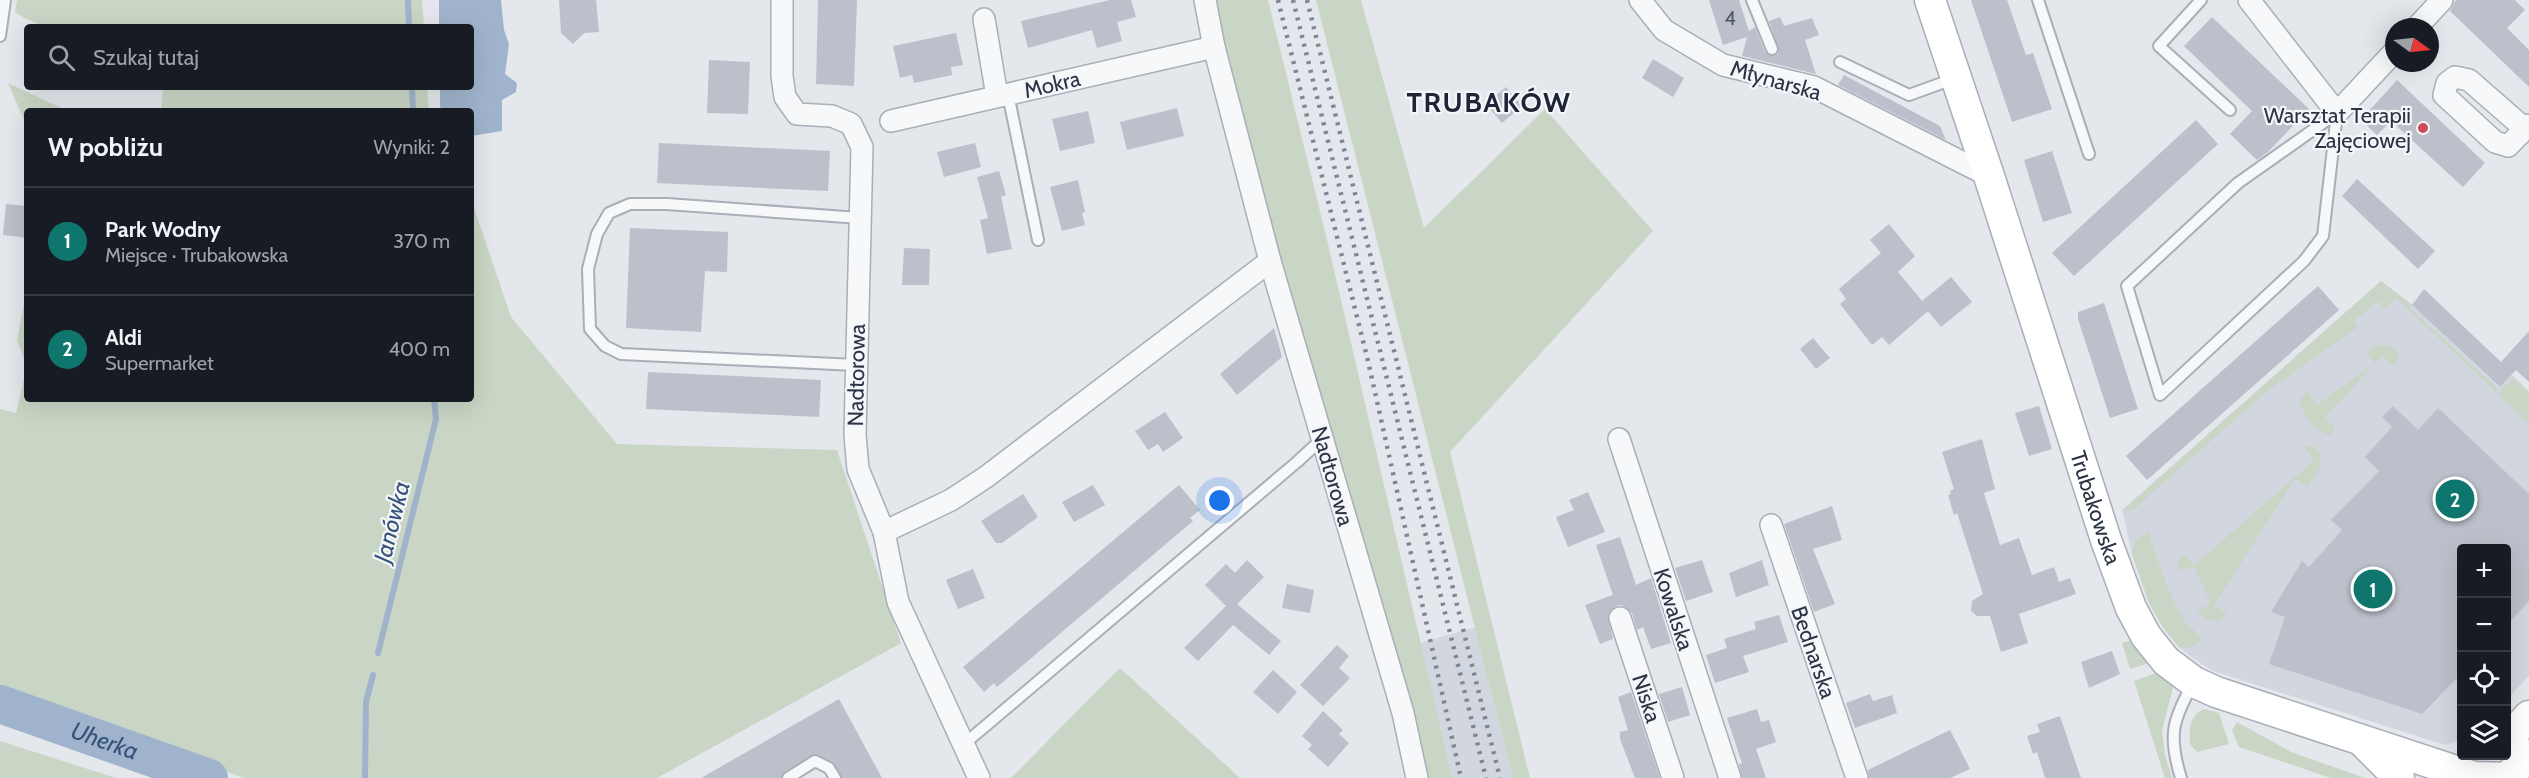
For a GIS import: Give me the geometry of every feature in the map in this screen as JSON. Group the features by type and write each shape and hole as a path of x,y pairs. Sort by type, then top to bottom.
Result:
{"street":[{"name":"Nadtorowa","path":"782,0 780,53 785,96 797,114 831,116 851,124 862,147 855,435 858,469 884,532 898,602 979,778"},
{"name":"Nadtorowa","path":"1205,0 1214,47 1270,261 1403,713 1417,778"},
{"name":"Młynarska","path":"1640,0 1664,30 1723,65 1814,87 1989,176"},
{"name":"Trubakowska","path":"1930,0 2103,529 2131,608 2156,650 2176,670 2194,682 2216,692 2359,738 2492,774"},
{"path":"2249,0 2337,113 2385,62"},
{"path":"2425,18 2442,0"},
{"path":"984,19 1003,95"},
{"name":"Mokra","path":"891,121 1214,47"},
{"path":"884,532 951,500 986,477 1270,261"},
{"name":"Kowalska","path":"1619,439 1730,778"},
{"name":"Bednarska","path":"1771,525 1857,778"},
{"name":"Niska","path":"1620,618 1673,778"},
{"path":"2511,736 2529,716"},
{"path":"2359,738 2399,778"},
{"path":"2492,774 2529,755"}],"lane":[{"path":"0,36 5,0"},
{"path":"1752,0 1772,49"},
{"path":"2038,0 2089,154"},
{"path":"2201,0 2159,45 2230,110"},
{"path":"1840,62 1909,95 1956,78"},
{"path":"1003,95 1038,240"},
{"path":"2337,113 2323,236 2304,261 2160,395 2127,286 2238,183 2337,113"},
{"path":"856,365 621,354 605,346 590,329 588,269 597,234 609,213 630,204 667,204 860,218"},
{"path":"963,746 1322,439"},
{"path":"2181,778 2173,741 2174,720 2194,682"},
{"path":"788,778 815,761 829,768 835,778"}],"shaded area":[{"path":"2381,281 2412,305 2499,387 2512,375 2529,391 2529,676 2511,695 2511,544 2457,544 2457,741 2445,745 2213,671 2193,658 2179,647 2164,629 2149,603 2132,554 2122,510"},
{"path":"1476,627 1513,778 1452,778 1420,643"}],"green space":[{"path":"17,0 422,0 424,24 37,24 15,13"},
{"path":"1215,0 1268,0 1328,244 1452,778 1419,778 1231,77"},
{"path":"1316,0 1361,0 1424,228 1545,109 1653,231 1450,452 1530,778 1513,778"},
{"path":"8,83 62,108 24,108 24,120"},
{"path":"163,90 427,90 429,108 161,108"},
{"path":"474,208 511,317 617,444 837,450 901,643 657,778 244,778 0,692 0,409 16,413 24,379 24,402 474,402"},
{"path":"2381,281 2412,305 2410,308 2498,389 2496,392 2396,298 2384,309 2379,301 2354,320 2358,327 2266,392 2134,509 2123,510"},
{"path":"24,303 24,358 17,341"},
{"path":"2378,345 2392,347 2398,353 2398,360 2394,366 2382,355 2374,364 2365,351"},
{"path":"2374,364 2325,418 2335,428 2330,435 2315,427 2301,406 2300,401 2307,391 2317,405"},
{"path":"2513,378 2529,393 2529,424 2498,394"},
{"path":"2311,445 2320,452 2321,466 2308,487 2295,479 2214,605 2227,614 2218,621 2206,619 2197,611 2211,604 2194,566 2179,571 2178,561 2183,554 2195,565 2314,460 2304,447"},
{"path":"2148,532 2177,609 2185,622 2202,640 2190,648 2179,647 2164,629 2149,603 2132,554 2136,541"},
{"path":"2134,642 2148,659 2146,664 2130,669 2122,643"},
{"path":"1120,668 1240,778 1011,778"},
{"path":"2159,672 2172,683 2173,687 2162,731 2165,755 2172,778 2165,778 2134,681"},
{"path":"2204,709 2219,713 2229,744 2197,752 2190,744 2190,728 2195,715"},
{"path":"2237,722 2291,752 2365,778 2331,778 2239,747 2232,730"},
{"path":"0,741 116,778 0,778"}],"water":[{"path":"439,0 501,0 504,30 509,44 505,74 517,83 516,92 502,100 502,131 474,136 474,108 441,108 440,90 474,90 474,24 439,24"}],"building":[{"path":"559,0 596,0 599,32 584,33 573,44 561,33"},
{"path":"818,0 857,0 854,86 816,84"},
{"path":"1110,0 1131,0 1136,17 1117,22 1122,41 1097,48 1092,30 1028,48 1021,21"},
{"path":"1709,0 1739,0 1749,31 1755,27 1765,52 1770,56 1778,54 1779,49 1769,21 1780,17 1784,26 1812,18 1819,35 1805,40 1816,74 1742,56 1747,37 1723,45"},
{"path":"1971,0 2007,0 2026,55 2033,53 2052,109 2012,122"},
{"path":"2456,0 2515,0 2525,10 2507,28 2529,50 2529,87 2450,11"},
{"path":"2212,17 2309,109 2268,152 2257,160 2230,134 2252,111 2184,46"},
{"path":"956,33 963,65 951,67 952,75 914,83 912,75 900,78 893,46"},
{"path":"1653,59 1684,78 1673,97 1642,78"},
{"path":"709,60 750,62 748,114 707,113"},
{"path":"1844,75 1940,126 1946,140 1838,85"},
{"name":"Warsztat Terapii Zajęciowej","path":"2397,80 2485,163 2463,187 2391,121 2377,135 2361,120"},
{"path":"1506,87 1522,106 1502,123 1486,104"},
{"path":"1177,108 1184,136 1127,150 1120,122"},
{"path":"1088,111 1095,143 1060,151 1052,119"},
{"path":"2196,120 2218,144 2074,276 2052,253"},
{"path":"659,143 830,151 828,191 657,183"},
{"path":"975,143 981,167 944,177 937,152"},
{"path":"2052,151 2072,213 2043,222 2024,160"},
{"path":"999,171 1006,195 1001,197 1012,249 987,254 980,220 988,218 977,177"},
{"path":"2357,179 2435,251 2418,269 2342,196"},
{"path":"1078,180 1085,212 1082,213 1085,225 1062,231 1050,187"},
{"path":"6,204 24,206 24,238 3,235"},
{"path":"1889,224 1915,256 1898,272 1922,301 1951,277 1972,302 1941,327 1928,311 1889,345 1882,337 1872,345 1840,304 1846,299 1839,289 1881,253 1870,240"},
{"path":"630,228 728,232 727,272 705,271 701,332 626,328"},
{"path":"904,248 930,249 929,285 902,285"},
{"path":"2318,286 2339,310 2147,480 2126,456"},
{"path":"2424,289 2501,362 2529,331 2529,382 2516,370 2500,387 2412,305"},
{"path":"2104,303 2138,409 2110,418 2078,319 2078,312"},
{"path":"1274,328 1282,357 1237,395 1220,374"},
{"path":"1813,338 1830,358 1816,369 1800,349"},
{"path":"648,372 821,380 819,417 646,409"},
{"path":"2039,406 2052,449 2029,456 2015,413"},
{"path":"2393,406 2418,430 2438,408 2529,494 2529,601 2511,621 2511,544 2457,544 2457,678 2422,714 2269,664 2285,617 2271,612 2302,561 2309,567 2342,530 2331,520 2379,471 2365,457 2392,427 2382,417"},
{"path":"1165,412 1183,438 1163,452 1158,444 1148,450 1135,431"},
{"path":"1982,439 1995,489 1984,493 2000,545 2019,538 2032,575 2054,567 2059,582 2070,578 2076,594 2019,614 2028,643 2001,652 1990,616 1977,616 1971,611 1972,601 1983,594 1957,513 1954,515 1948,495 1954,489 1942,452"},
{"path":"1093,485 1105,505 1074,522 1062,502"},
{"path":"1179,485 1200,510 1190,518 1193,521 997,687 994,683 984,692 963,667"},
{"path":"1588,492 1605,532 1568,547 1556,517 1574,510 1569,500"},
{"path":"1023,494 1038,517 1002,543 996,543 981,521"},
{"path":"1832,506 1842,540 1813,549 1835,604 1814,612 1784,524"},
{"path":"1620,537 1636,585 1651,578 1671,643 1651,649 1643,627 1637,630 1632,613 1622,605 1615,606 1608,615 1613,639 1600,644 1585,605 1613,595 1596,545"},
{"path":"1247,560 1264,577 1237,604 1281,641 1269,655 1233,625 1198,661 1184,648 1226,606 1205,585 1226,564 1235,573"},
{"path":"1702,560 1713,592 1686,601 1675,568"},
{"path":"1762,560 1769,585 1736,597 1729,573"},
{"path":"973,569 985,598 958,609 946,580"},
{"path":"1287,584 1314,590 1310,613 1282,608"},
{"path":"1779,615 1788,642 1743,656 1749,672 1715,683 1706,655 1727,648 1724,639 1756,629 1754,622"},
{"path":"1337,645 1349,656 1339,668 1350,678 1323,706 1300,685"},
{"path":"2112,651 2120,674 2089,688 2081,662"},
{"path":"1273,670 1297,692 1278,714 1253,692"},
{"path":"1682,687 1690,715 1668,722 1659,694"},
{"path":"1631,692 1660,778 1635,778 1620,739 1620,732 1628,730 1618,697"},
{"path":"1870,694 1873,701 1892,695 1897,713 1855,728 1846,703"},
{"path":"839,699 882,778 842,778 833,762 815,754 784,772 781,778 701,778"},
{"path":"1757,709 1761,722 1769,720 1776,742 1756,749 1766,778 1742,778 1739,764 1742,763 1727,718"},
{"path":"1323,711 1343,730 1339,734 1349,743 1328,767 1308,749 1312,745 1302,736"},
{"path":"2060,716 2081,778 2045,778 2037,752 2033,754 2027,736 2040,732 2037,724"},
{"path":"1950,730 1970,769 1950,778 1869,778 1868,770"}],"waterway":[{"name":"Janówka","path":"408,0 409,24"},
{"name":"Janówka","path":"412,90 413,108"},
{"name":"Janówka","path":"378,653 436,419 434,402"},
{"name":"Janówka","path":"365,778 366,702 373,675"},
{"name":"Uherka","path":"0,704 209,778"}],"railway":[{"path":"1278,0 1368,361 1461,778"},
{"path":"1293,0 1486,778"},
{"path":"1307,0 1500,778"}],"place":[{"name":"Warsztat Terapii Zajęciowej","path":"2423,128"},
{"name":"Aldi","path":"2455,499"},
{"name":"Park Wodny","path":"2373,589"}],"district":[{"name":"TRUBAKÓW","path":"1489,102"}]}
